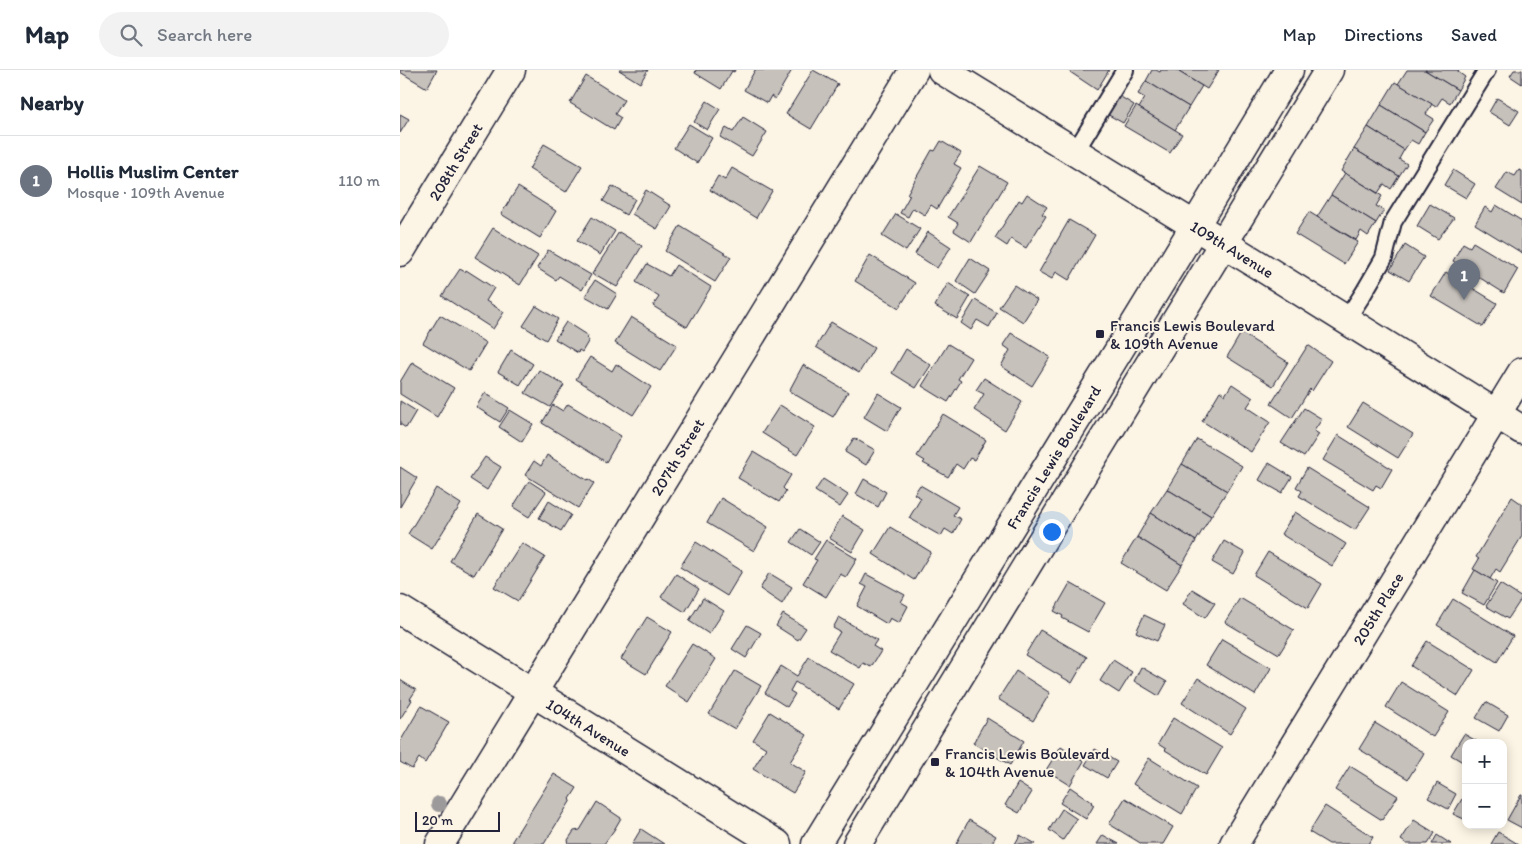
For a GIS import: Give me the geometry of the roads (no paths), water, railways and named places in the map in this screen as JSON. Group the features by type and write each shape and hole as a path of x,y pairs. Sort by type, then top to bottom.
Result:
{"street":[{"name":"208th Street","path":"400,252 511,70"},
{"name":"207th Street","path":"440,844 914,70"},
{"name":"109th Avenue","path":"942,70 1223,242 1522,430"},
{"name":"Francis Lewis Boulevard","path":"816,844 1289,70"},
{"name":"Francis Lewis Boulevard","path":"857,844 1329,70"},
{"name":"205th Place","path":"1234,844 1522,372"},
{"name":"104th Avenue","path":"400,610 777,844"}],"lane":[{"path":"1075,152 1125,70"},
{"path":"1346,320 1384,258 1393,222 1488,70"}],"place":[{"name":"Hollis Muslim Center","path":"1464,300"},
{"name":"Francis Lewis Boulevard & 109th Avenue","path":"1100,334"},
{"name":"Francis Lewis Boulevard & 104th Avenue","path":"935,762"}]}
